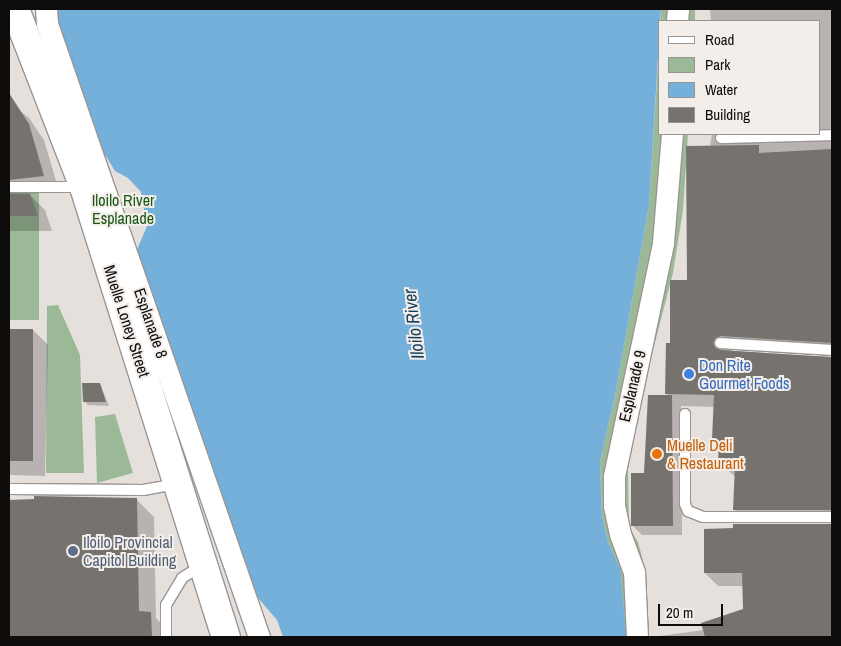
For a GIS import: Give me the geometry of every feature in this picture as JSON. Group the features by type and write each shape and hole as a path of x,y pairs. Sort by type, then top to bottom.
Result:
{"main road":[{"name":"Muelle Loney Street","path":"16,22 84,186 226,637"}],"street":[{"name":"Esplanade 8","path":"46,9 46,24 259,637"},
{"name":"Esplanade 9","path":"637,637 634,572 620,534 614,505 614,476 663,243 672,135"}],"lane":[{"path":"721,138 832,136"},
{"path":"9,187 84,186"},
{"path":"720,344 832,350"},
{"path":"685,414 685,504 688,512 703,517 832,517"},
{"path":"9,489 143,490 179,484"},
{"path":"166,637 166,605 182,578 204,564"}],"green space":[{"path":"661,9 695,9 695,20 661,20"},
{"path":"658,63 658,135 688,135 683,210 673,273 645,381 628,468 629,527 638,542 643,561 648,637 599,637 620,568 608,542 602,516 600,462 616,390 649,205"},
{"path":"9,192 39,192 39,320 9,320"},
{"path":"58,305 80,355 84,473 46,473 47,306"},
{"path":"115,414 133,473 97,483 95,417"}],"water":[{"name":"Iloilo River","path":"57,9 661,9 660,20 658,20 658,58 649,205 616,390 600,462 602,516 608,542 620,568 626,637 283,637 277,620 252,591 136,252 147,226 141,192 128,178 115,171 104,153 62,42"}],"building":[{"path":"9,93 29,124 44,176 9,180"},
{"path":"759,145 759,153 832,149 832,343 720,336 713,343 720,350 832,357 832,510 733,510 735,465 718,464 719,440 712,439 714,395 665,394 666,343 670,343 670,280 687,280 686,146"},
{"path":"9,194 30,194 38,216 9,216"},
{"path":"9,329 33,329 33,461 9,461"},
{"path":"82,383 100,383 106,402 83,402"},
{"path":"648,395 672,395 673,526 631,526 631,473 644,473"},
{"name":"Iloilo Provincial Capitol Building","path":"34,496 137,498 139,611 151,612 152,637 9,637 9,500 34,499"},
{"path":"733,524 832,524 832,637 705,637 701,623 743,609 742,573 704,573 704,529 733,528"}],"place":[{"name":"Don Rite Gourmet Foods","path":"689,374"},
{"name":"Muelle Deli & Restaurant","path":"657,454"},
{"name":"Iloilo Provincial Capitol Building","path":"73,551"}],"park label":[{"name":"Iloilo River Esplanade","path":"123,209"}]}
